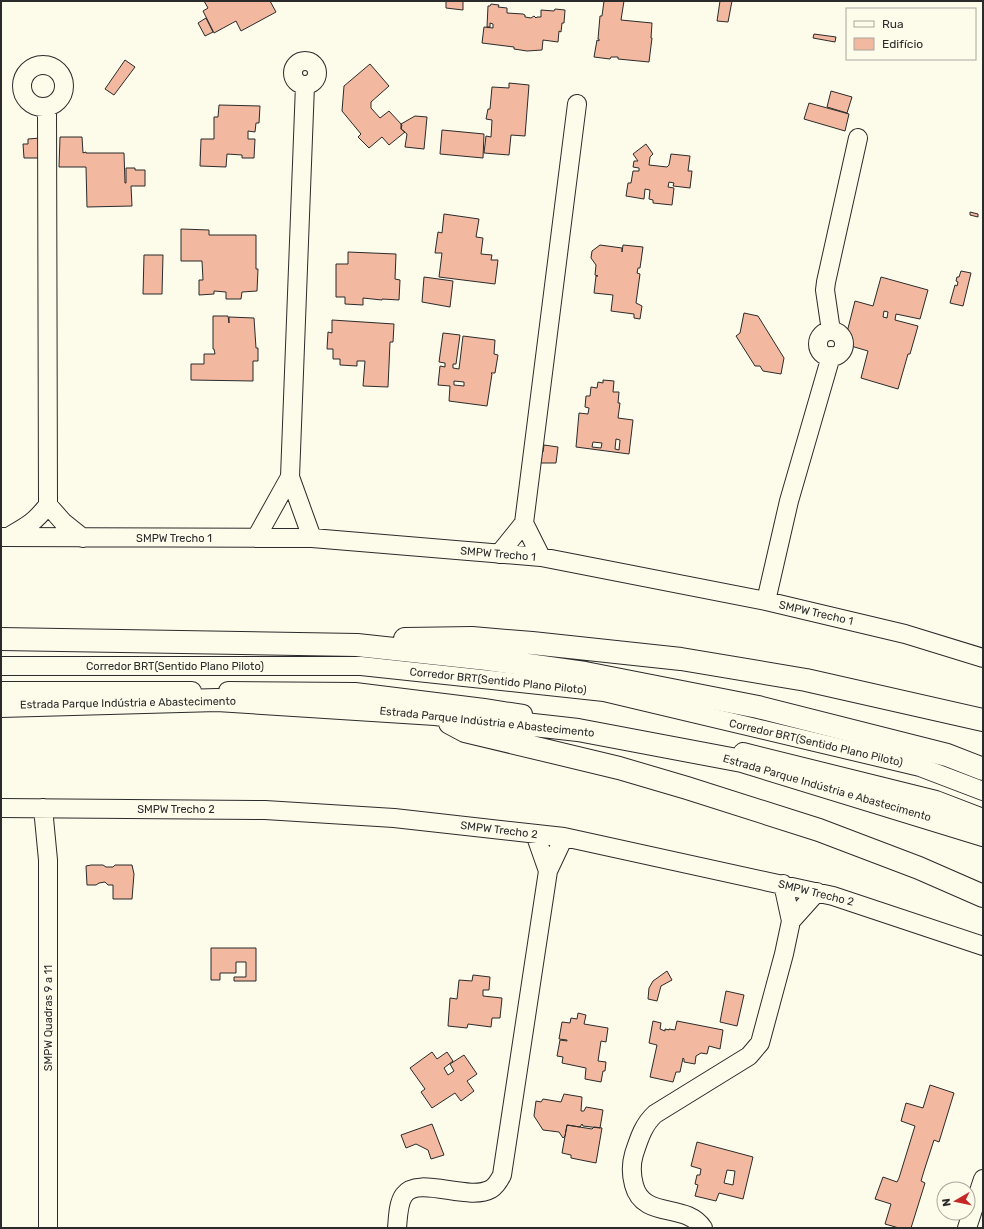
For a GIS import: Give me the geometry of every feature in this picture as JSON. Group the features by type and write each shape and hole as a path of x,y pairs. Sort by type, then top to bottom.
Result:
{"highway":[{"path":"357,645 411,638 472,638 681,659 806,680 983,720"},
{"path":"1,639 357,645 487,659 585,673 750,705 947,755 983,769"},
{"name":"Estrada Parque Indústria e Abastecimento","path":"1,706 217,700 435,714 578,730 742,761 983,834"},
{"path":"435,714 465,731 627,771 688,788 818,830 919,868 983,896"}],"street":[{"path":"306,85 290,477 312,538"},
{"path":"499,554 524,523 577,104"},
{"path":"4,537 26,527 37,519 48,505 47,107"},
{"path":"766,601 789,502 830,356 822,353 818,344 822,335 831,331 825,290 826,282 858,138"},
{"path":"256,538 290,477"},
{"path":"48,505 63,522 83,538"},
{"path":"524,523 541,557"},
{"name":"SMPW Trecho 1","path":"4,537 312,538 541,557 766,601 905,634 983,658"},
{"name":"Corredor BRT(Sentido Plano Piloto)","path":"1,666 361,666 604,692 920,767 983,791"},
{"path":"1,691 129,690 355,692 484,708 754,754 936,800 983,818"},
{"name":"SMPW Trecho 2","path":"1,808 265,810 394,818 564,837 833,896 983,946"},
{"name":"SMPW Quadras 9 a 11","path":"42,808 48,860 48,1228"},
{"path":"534,834 548,871"},
{"path":"397,1228 403,1196 409,1189 420,1187 480,1193 497,1184 502,1175 548,871 564,837"},
{"path":"703,1228 696,1219 690,1216 652,1206 639,1198 632,1178 632,1160 640,1136 648,1120 655,1114 749,1056 760,1042 784,954 791,921 783,884"},
{"path":"791,921 817,892"},
{"path":"967,1228 983,1179"}],"building":[{"path":"204,1 270,1 276,12 241,31 236,21 214,33 203,11 208,8"},
{"path":"446,1 463,1 463,10 446,8"},
{"path":"604,1 624,1 621,20 652,23 649,62 618,59 618,57 611,57 610,59 594,57 597,40 599,41 600,16 602,16"},
{"path":"720,1 732,1 728,22 717,21"},
{"path":"491,4 499,5 498,7 507,8 507,13 523,14 525,17 531,18 534,16 536,18 541,17 541,10 565,10 564,23 562,23 561,32 559,31 558,42 543,40 542,50 527,51 514,49 514,47 482,43 484,27 493,28 493,24 490,23 490,27 487,27 488,6"},
{"path":"206,18 213,32 205,36 198,23"},
{"path":"814,34 836,37 835,42 813,38"},
{"path":"125,60 135,67 114,95 105,89"},
{"path":"370,64 389,86 371,102 371,108 380,118 389,111 402,125 401,129 405,132 389,145 382,137 369,148 358,137 361,134 342,111 344,86"},
{"path":"509,83 529,85 525,136 511,135 509,155 484,153 486,136 491,137 492,120 486,119 488,109 490,109 492,87 509,88"},
{"path":"831,91 852,97 847,113 827,107"},
{"path":"809,103 849,114 845,131 804,119"},
{"path":"219,105 260,106 259,123 256,123 255,132 248,131 248,139 255,139 254,158 242,158 242,155 227,154 226,167 200,166 201,139 214,139 214,117 218,117"},
{"path":"415,116 427,117 424,149 405,147 407,134 401,129 401,124"},
{"path":"442,130 484,134 483,158 440,154"},
{"path":"60,137 82,137 83,153 124,153 125,183 126,168 145,170 145,186 131,186 132,206 87,207 86,167 59,167"},
{"path":"40,138 45,158 24,158 23,144 28,144 28,139"},
{"path":"646,144 653,154 650,157 649,165 667,167 669,165 671,154 690,156 688,171 692,171 690,188 673,186 674,183 669,182 668,187 674,188 672,205 653,203 653,200 649,199 650,190 645,189 644,199 626,196 628,183 631,183 633,171 639,171 639,168 633,167 634,161 638,161 633,154"},
{"path":"970,212 978,214 978,217 970,215"},
{"path":"444,214 479,219 476,237 483,238 481,254 492,255 491,260 498,260 495,284 439,277 442,253 435,253 438,232 442,233"},
{"path":"181,229 209,230 209,235 256,235 256,269 258,269 257,291 242,292 241,299 226,299 226,292 214,291 214,294 199,295 199,280 203,280 202,261 181,261"},
{"path":"600,245 622,248 622,252 623,245 643,247 640,268 638,268 637,273 640,274 636,303 642,306 640,319 634,318 634,314 611,311 613,295 594,293 596,276 598,276 595,275 596,265 591,258 592,251"},
{"path":"348,252 396,254 395,279 400,280 399,300 363,298 363,305 345,304 345,297 336,297 336,264 348,264"},
{"path":"144,255 163,255 162,294 143,294"},
{"path":"961,271 971,273 963,306 950,303 955,285 957,286 957,277 959,277"},
{"path":"424,277 453,281 450,307 422,302"},
{"path":"881,277 928,290 920,319 896,314 895,320 918,326 898,389 861,378 868,351 844,344 855,301 873,306","holes":["884,311 888,312 887,318 883,317"]},
{"path":"744,313 758,316 784,358 781,374 763,371 760,366 755,366 736,336 740,333"},
{"path":"213,316 228,316 229,323 229,317 254,318 256,348 258,348 258,361 253,361 253,381 191,380 191,364 204,364 204,354 215,354 213,349"},
{"path":"332,320 394,324 393,342 390,342 388,387 363,386 365,361 357,361 357,366 340,365 340,359 333,359 333,349 327,349 328,332 332,333"},
{"path":"443,333 460,335 456,364 453,364 453,368 459,369 463,336 495,340 494,354 498,355 495,373 491,373 487,406 449,401 450,386 438,385 440,366 445,367 445,363 439,362","holes":["454,381 464,382 464,386 454,385"]},
{"path":"603,380 614,381 613,392 619,392 618,403 620,403 618,418 633,420 629,454 576,447 579,413 588,414 589,408 585,407 586,396 590,396 591,387 597,388 598,382 603,383","holes":["616,439 620,440 619,450 615,449","593,442 602,443 601,448 592,447"]},
{"path":"544,445 558,447 556,463 541,463 529,450 543,452"},
{"path":"115,865 132,865 134,874 132,899 113,899 113,885 108,885 105,882 96,885 87,885 86,866 113,867"},
{"path":"211,948 256,948 256,981 234,981 234,977 246,977 246,962 236,962 236,973 220,973 220,980 211,980"},
{"path":"667,971 672,980 661,986 657,1001 648,999 649,988 653,981"},
{"path":"473,975 490,977 489,990 483,990 483,996 502,998 500,1018 492,1018 491,1027 468,1024 467,1028 448,1026 450,998 457,999 459,980 472,981"},
{"path":"726,991 744,995 737,1026 720,1022"},
{"path":"578,1013 586,1015 584,1024 608,1028 606,1042 601,1041 598,1061 606,1062 605,1071 603,1071 601,1082 585,1079 586,1068 562,1063 563,1057 557,1056 560,1040 567,1041 559,1039 562,1022 570,1023 571,1018 577,1019"},
{"path":"653,1021 661,1023 660,1029 665,1031 665,1029 675,1030 677,1021 723,1030 720,1049 709,1046 707,1054 701,1053 696,1056 695,1064 684,1062 683,1058 680,1072 676,1072 673,1082 650,1077 657,1045 649,1043"},
{"path":"432,1052 437,1059 447,1052 453,1061 444,1068 448,1075 454,1071 450,1064 464,1055 477,1074 467,1081 474,1091 461,1101 455,1093 432,1108 421,1092 425,1089 410,1068"},
{"path":"930,1085 954,1093 939,1142 934,1140 924,1171 921,1181 925,1183 911,1228 899,1228 885,1224 891,1204 875,1199 883,1177 897,1182 899,1178 915,1126 901,1121 906,1103 923,1108"},
{"path":"564,1094 582,1097 581,1111 584,1111 586,1107 603,1110 600,1128 583,1126 582,1124 580,1127 567,1125 565,1136 563,1138 559,1132 543,1130 534,1116 536,1101 541,1102 543,1099 561,1102"},
{"path":"432,1124 444,1155 431,1159 428,1150 416,1144 406,1148 401,1135"},
{"path":"567,1125 592,1129 594,1127 602,1128 596,1163 571,1158 571,1155 562,1153"},
{"path":"697,1142 753,1157 743,1199 719,1193 716,1201 695,1196 698,1185 695,1184 697,1175 700,1175 701,1169 691,1166","holes":["727,1170 735,1171 733,1185 724,1183"]}]}
